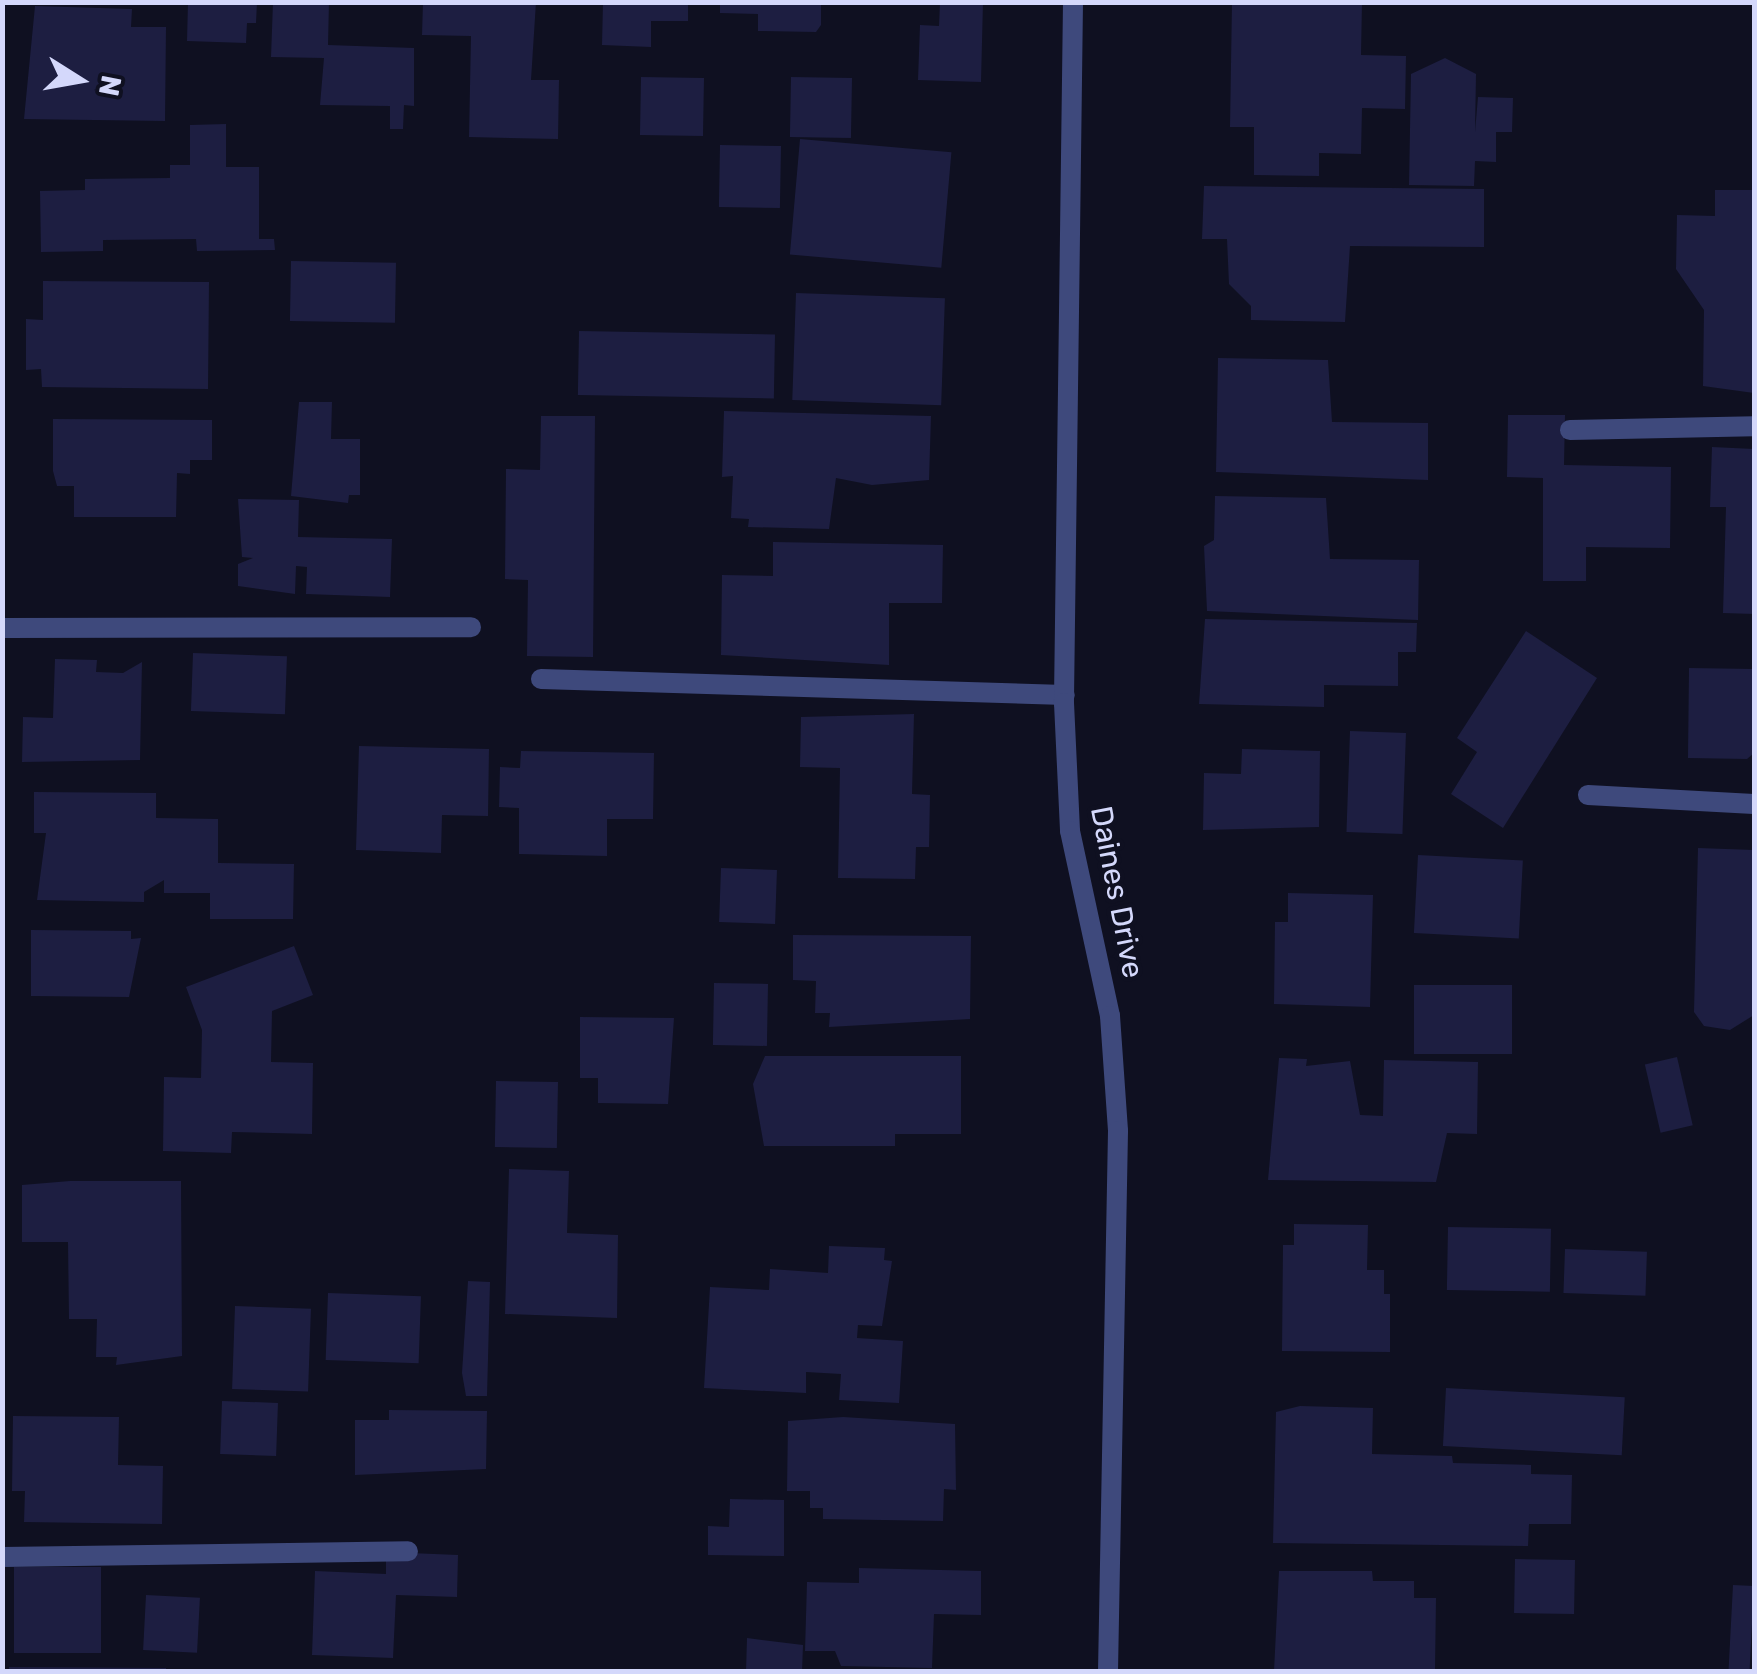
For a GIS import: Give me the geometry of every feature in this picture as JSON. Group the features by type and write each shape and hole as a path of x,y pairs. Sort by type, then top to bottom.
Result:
{"street":[{"name":"Daines Drive","path":"1073,2 1065,696 1070,831 1110,1016 1118,1131 1108,1672"},
{"path":"1570,430 1754,426"},
{"path":"2,628 471,627"},
{"path":"542,680 1065,696"},
{"path":"1588,796 1754,804"},
{"path":"2,1556 408,1552"}],"building":[{"path":"188,2 257,2 256,23 247,23 246,43 187,41"},
{"path":"273,2 329,2 328,45 414,48 414,106 404,105 403,129 390,129 390,106 320,105 324,58 271,57"},
{"path":"423,2 536,2 531,80 559,80 558,139 469,137 471,36 422,35"},
{"path":"603,2 688,2 688,21 651,21 651,47 602,45"},
{"path":"720,2 821,2 821,25 816,32 758,31 758,14 720,13"},
{"path":"940,2 983,2 981,82 918,80 920,25 939,26"},
{"path":"1232,2 1362,2 1361,55 1406,56 1405,109 1362,108 1361,154 1319,153 1319,176 1254,175 1254,127 1230,127"},
{"path":"35,6 132,9 131,27 166,27 165,121 24,119"},
{"path":"1445,58 1476,74 1475,132 1478,97 1513,98 1512,132 1496,132 1496,162 1475,161 1474,186 1409,185 1411,74"},
{"path":"641,77 704,78 703,136 640,135"},
{"path":"791,77 852,78 851,138 790,137"},
{"path":"226,124 226,167 259,167 259,239 274,239 275,250 197,251 196,239 103,240 103,251 41,252 40,191 85,190 85,179 170,178 170,165 190,165 190,125"},
{"path":"800,139 951,152 941,268 790,255"},
{"path":"720,145 781,146 780,208 719,207"},
{"path":"1204,186 1484,189 1484,247 1350,246 1345,322 1251,320 1251,306 1229,284 1227,239 1202,239"},
{"path":"1715,190 1754,190 1754,393 1703,386 1704,310 1676,269 1677,215 1715,216"},
{"path":"291,261 396,263 395,323 290,321"},
{"path":"43,281 209,282 208,389 42,387 41,369 26,370 26,319 43,320"},
{"path":"796,293 945,298 941,405 792,400"},
{"path":"579,331 775,334 774,398 578,395"},
{"path":"1218,358 1328,360 1332,422 1428,423 1428,480 1216,472"},
{"path":"299,402 332,402 331,439 360,439 360,495 349,495 348,503 291,496"},
{"path":"724,411 931,416 929,480 872,485 836,478 829,529 748,527 749,519 731,518 733,476 722,477"},
{"path":"1508,415 1565,415 1564,465 1671,467 1670,548 1586,547 1586,581 1543,581 1543,478 1507,477"},
{"path":"541,416 595,416 593,657 527,656 528,580 505,579 506,469 540,470"},
{"path":"53,419 212,420 212,460 190,460 190,474 177,473 176,517 74,517 74,486 57,486 53,471"},
{"path":"1712,447 1754,449 1754,614 1723,613 1726,507 1710,507"},
{"path":"1215,496 1326,498 1330,559 1419,560 1418,620 1207,611 1204,546 1214,540"},
{"path":"238,499 299,500 298,537 392,539 390,597 306,594 307,567 296,566 295,594 238,586 238,564 253,558 242,557"},
{"path":"773,542 943,545 942,603 889,603 889,665 721,655 722,575 773,576"},
{"path":"1205,619 1417,623 1416,652 1398,652 1398,686 1324,685 1324,707 1199,704"},
{"path":"1526,631 1597,678 1503,828 1451,794 1477,752 1457,738"},
{"path":"193,653 287,656 285,714 191,711"},
{"path":"55,659 97,660 96,672 123,673 142,662 140,760 22,762 23,717 53,718"},
{"path":"1689,668 1754,669 1754,753 1747,759 1688,758"},
{"path":"914,714 912,794 930,795 929,847 916,847 915,879 838,878 840,768 800,767 801,717"},
{"path":"1350,731 1406,733 1402,834 1346,832"},
{"path":"359,746 489,749 488,816 442,815 441,853 356,850"},
{"path":"1242,749 1320,751 1319,827 1203,830 1204,773 1241,774"},
{"path":"521,751 654,753 653,819 607,819 607,856 519,854 519,808 499,807 500,767 520,768"},
{"path":"34,792 156,793 156,818 218,819 218,863 294,864 293,919 210,919 210,893 164,893 164,880 144,892 144,902 37,900 46,833 34,833"},
{"path":"1698,848 1754,850 1754,1015 1730,1030 1704,1026 1694,1012"},
{"path":"1418,855 1523,860 1519,938 1414,933"},
{"path":"721,868 777,870 775,924 719,922"},
{"path":"1288,893 1373,895 1370,1007 1274,1004 1275,922 1288,922"},
{"path":"31,930 131,931 131,939 141,938 129,997 31,996"},
{"path":"793,935 971,936 970,1019 829,1027 830,1013 815,1013 816,981 793,980"},
{"path":"294,946 313,995 272,1011 271,1062 313,1063 312,1134 232,1132 231,1153 163,1151 164,1077 201,1078 202,1030 186,987"},
{"path":"714,983 768,984 767,1046 713,1045"},
{"path":"1414,985 1512,985 1512,1054 1414,1054"},
{"path":"580,1017 674,1018 668,1104 598,1103 598,1078 580,1078"},
{"path":"765,1056 961,1056 961,1134 895,1134 895,1146 764,1146 753,1084"},
{"path":"1677,1057 1693,1125 1661,1133 1645,1064"},
{"path":"1279,1058 1307,1059 1306,1066 1350,1061 1360,1115 1383,1116 1384,1060 1478,1062 1477,1134 1447,1133 1436,1182 1268,1180"},
{"path":"496,1081 558,1082 557,1148 495,1147"},
{"path":"509,1169 569,1171 567,1233 618,1235 617,1318 505,1314"},
{"path":"181,1181 182,1356 116,1365 117,1357 96,1357 97,1319 69,1319 68,1242 22,1242 22,1185"},
{"path":"1294,1224 1368,1225 1367,1270 1384,1270 1384,1294 1390,1294 1390,1352 1282,1351 1283,1245 1294,1245"},
{"path":"1448,1227 1551,1229 1550,1292 1447,1290"},
{"path":"829,1246 885,1248 884,1260 892,1261 882,1326 858,1325 857,1338 903,1341 899,1403 839,1400 841,1374 806,1372 806,1393 704,1388 710,1287 769,1290 770,1269 828,1273"},
{"path":"1565,1249 1647,1252 1645,1296 1563,1293"},
{"path":"468,1281 490,1282 487,1396 466,1396 462,1373"},
{"path":"328,1293 421,1296 419,1363 326,1360"},
{"path":"235,1306 311,1309 308,1392 232,1389"},
{"path":"1446,1388 1625,1397 1622,1455 1443,1446"},
{"path":"222,1401 278,1403 276,1456 220,1454"},
{"path":"1300,1406 1373,1408 1372,1454 1452,1456 1453,1463 1531,1465 1531,1474 1572,1475 1571,1524 1529,1524 1528,1546 1273,1543 1276,1412"},
{"path":"389,1410 487,1411 486,1469 355,1475 355,1420 389,1420"},
{"path":"13,1416 119,1417 118,1465 163,1466 162,1524 24,1522 25,1491 12,1491"},
{"path":"843,1417 955,1424 956,1490 944,1489 943,1521 823,1519 823,1508 810,1508 810,1491 787,1491 788,1421"},
{"path":"730,1499 784,1500 784,1556 708,1555 708,1526 729,1527"},
{"path":"386,1552 458,1555 457,1597 396,1595 393,1658 312,1655 315,1571 386,1574"},
{"path":"1515,1559 1575,1560 1574,1614 1514,1613"},
{"path":"14,1567 101,1567 101,1653 14,1653"},
{"path":"859,1568 981,1571 981,1615 934,1614 932,1668 841,1666 835,1651 805,1651 807,1582 859,1583"},
{"path":"1279,1571 1372,1571 1373,1581 1414,1581 1414,1598 1436,1598 1435,1670 1274,1671"},
{"path":"1733,1585 1754,1586 1749,1672 1728,1672"},
{"path":"146,1595 200,1598 197,1653 143,1650"},
{"path":"747,1638 803,1645 802,1672 746,1672"},
{"path":"9,1667 166,1668 166,1672 9,1672"}]}
